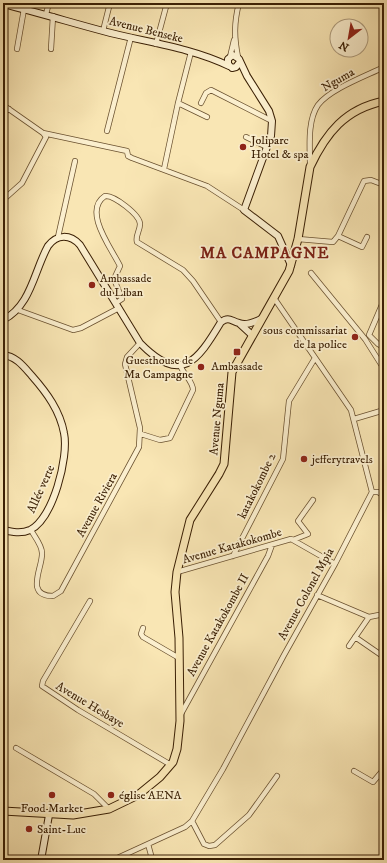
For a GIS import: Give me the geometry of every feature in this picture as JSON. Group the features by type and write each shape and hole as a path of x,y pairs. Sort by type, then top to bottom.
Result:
{"main road":[{"name":"Avenue Nguma","path":"172,765 177,749 180,714 179,658 175,592 176,572 190,520 224,464 232,372 291,265 298,238 310,167 327,137 339,122 360,108 384,101"},
{"path":"3,812 78,815 109,809 138,795 172,765"}],"street":[{"path":"46,14 49,3"},
{"path":"103,31 110,3"},
{"path":"156,44 167,3"},
{"path":"230,62 235,21 239,3"},
{"name":"Avenue Benseke","path":"3,4 215,59 230,62 236,56 239,60"},
{"path":"17,49 24,9"},
{"path":"51,49 53,16"},
{"path":"107,131 131,37"},
{"path":"234,39 239,60 247,76 269,111 272,121 272,131 267,147 244,210"},
{"path":"166,170 178,103 191,52"},
{"path":"230,62 238,66 239,60"},
{"path":"230,62 247,76"},
{"name":"Nguma","path":"310,167 310,134 314,113 318,105 335,92 384,67"},
{"path":"201,103 206,93 211,90 272,121"},
{"path":"178,103 207,117"},
{"path":"3,105 45,134 127,151 128,156 132,158 206,186 244,210 278,236 291,265"},
{"path":"3,113 9,109"},
{"path":"3,200 22,183 45,134"},
{"path":"246,137 267,147"},
{"path":"3,320 18,310 24,302 48,246 58,237 75,161"},
{"path":"298,238 333,242 338,236 364,181 371,180 384,185"},
{"path":"18,310 73,330 81,328 118,306 122,299 114,279 120,266 99,226 96,216 98,203 105,196 112,196 121,202 139,220 140,225 136,238 137,242 183,270 194,281 222,322"},
{"path":"338,236 362,247 367,237"},
{"path":"58,237 70,238 80,245 140,343 157,359 167,363 180,365 195,359 202,353 222,322 230,319 240,324 252,335"},
{"path":"311,273 365,339 384,369"},
{"path":"274,298 346,401 354,419 372,492 378,492 384,496"},
{"path":"365,339 369,335 384,300"},
{"path":"240,324 251,323 261,319"},
{"path":"369,335 378,344 384,347"},
{"name":"Avenue Riviera","path":"31,530 42,553 36,579 37,587 42,593 53,596 61,591 139,447 140,434 125,364 127,357 140,343"},
{"name":"Allée verte","path":"3,355 10,356 22,364 48,394 57,413 65,437 66,454 62,474 42,517 31,530 23,533 3,530"},
{"name":"katakokombe 2","path":"233,556 283,459 289,401 315,358"},
{"path":"140,434 160,440 170,438 193,390 192,384 180,365"},
{"path":"354,419 380,411 384,417"},
{"name":"Avenue Colonel Mpia","path":"113,860 185,826 192,821 223,769 335,564 372,492"},
{"path":"293,540 308,534 298,522 313,500"},
{"name":"Avenue Katakokombe","path":"176,572 289,540 293,540 335,564"},
{"name":"Avenue Katakokombe II","path":"180,714 268,556 272,545"},
{"path":"317,595 369,617 384,614"},
{"name":"Avenue Hesbaye","path":"90,601 43,681 42,686 78,710 172,765"},
{"path":"349,646 369,617"},
{"path":"143,628 141,634 143,637 179,658"},
{"path":"355,637 384,657"},
{"path":"16,748 94,794 109,809"},
{"path":"354,771 373,782 384,769"},
{"path":"192,821 204,844 209,846 215,845 247,817 277,776"},
{"path":"41,860 49,815"},
{"path":"148,844 151,855 148,860"}],"place":[{"name":"Joliparc Hotel & spa","path":"243,147"},
{"name":"Ambassade du Liban","path":"92,285"},
{"name":"sous commissariat de la police","path":"355,337"},
{"name":"Ambassade","path":"237,352"},
{"name":"Guesthouse de Ma Campagne","path":"201,367"},
{"name":"jefferytravels","path":"304,459"},
{"name":"Food Market","path":"52,795"},
{"name":"église AENA","path":"111,795"},
{"name":"Saint-Luc","path":"29,829"}],"district":[{"name":"MA CAMPAGNE","path":"265,253"}]}
